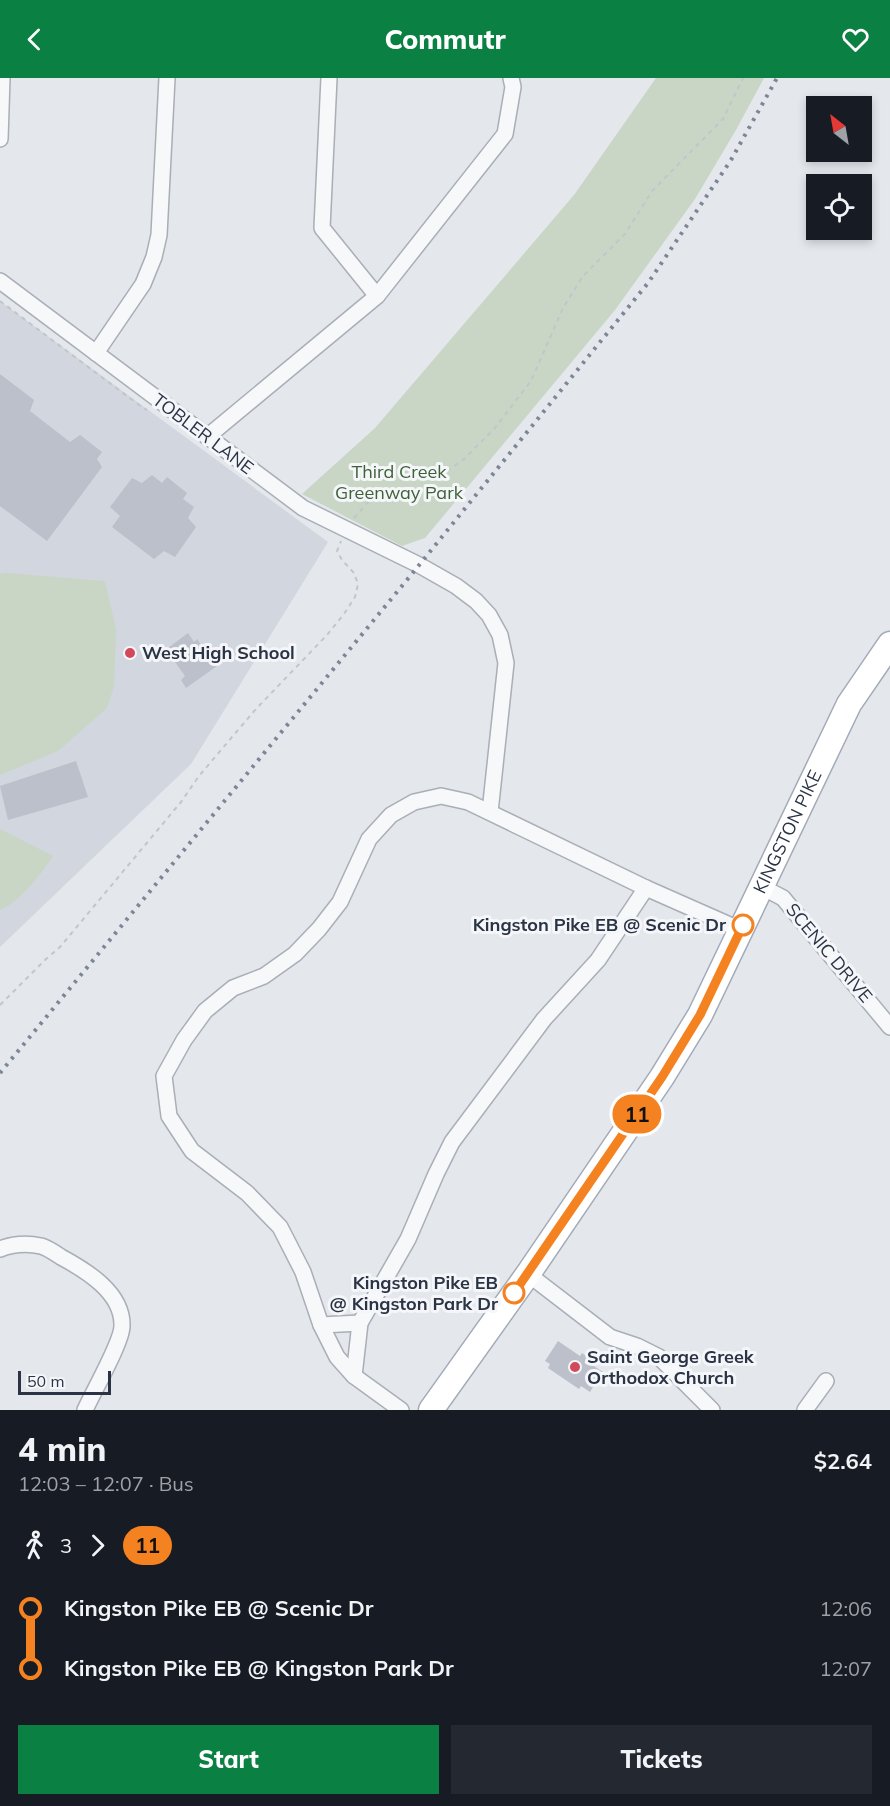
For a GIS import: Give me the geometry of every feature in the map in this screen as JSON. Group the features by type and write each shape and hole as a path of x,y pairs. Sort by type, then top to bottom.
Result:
{"main road":[{"name":"KINGSTON PIKE","path":"431,1410 528,1274 662,1077 700,1015 849,704 890,644"}],"street":[{"path":"0,139 3,78"},
{"path":"96,353 143,284 154,257 159,235 167,78"},
{"path":"329,78 322,228 377,296"},
{"path":"207,437 377,296 505,135 512,82"},
{"name":"TOBLER LANE","path":"0,281 303,508 419,565 456,586 476,601 489,615 500,635 506,663 490,812"},
{"path":"401,1410 354,1376 337,1357 321,1325 303,1272 280,1227 247,1193 192,1151 170,1116 164,1077 184,1040 205,1011 233,988 264,976 295,954 319,929 340,902 369,839 391,815 414,802 441,796 468,802 646,888 741,930"},
{"name":"SCENIC DRIVE","path":"762,887 783,897 890,1027"},
{"path":"354,1376 360,1323 408,1239 452,1142 544,1019 598,960 646,888"},
{"path":"0,1249 15,1244 42,1246 100,1282 116,1301 121,1313 123,1328 85,1410"},
{"path":"528,1274 610,1337 637,1346 659,1357 712,1410"},
{"path":"321,1325 360,1323"},
{"path":"805,1410 826,1381"}],"shaded area":[{"name":"West High School","path":"0,301 328,542 191,764 0,947"}],"green space":[{"name":"Third Creek Greenway Park","path":"656,78 764,78 695,199 615,310 425,538 402,546 302,494 375,428 574,195"},
{"path":"0,574 105,581 116,630 114,687 107,708 58,751 0,775"},
{"path":"0,829 53,856 23,894 0,910"}],"building":[{"path":"0,374 34,400 30,411 70,442 80,435 102,452 97,459 102,467 47,541 0,506"},
{"path":"152,475 162,483 167,477 187,493 183,499 194,507 188,518 196,527 175,557 164,551 154,559 112,527 120,516 110,507 132,478 142,483"},
{"path":"188,633 194,642 197,639 217,666 186,688 181,680 185,676 168,648"},
{"path":"76,761 88,797 8,820 0,786"},
{"name":"Saint George Greek Orthodox Church","path":"558,1341 580,1356 582,1353 596,1363 594,1366 603,1372 596,1387 593,1387 590,1392 581,1386 579,1389 548,1368 550,1364 545,1361"}],"railway":[{"path":"0,1073 411,575 648,283 731,160 777,78"}],"bus line":[{"name":"11","path":"514,1293 662,1077 700,1015 743,925"}],"place":[{"name":"West High School","path":"130,653"},
{"name":"Kingston Pike EB @ Scenic Dr","path":"743,925"},
{"name":"Kingston Pike EB @ Kingston Park Dr","path":"514,1293"},
{"name":"Saint George Greek Orthodox Church","path":"575,1367"}]}
